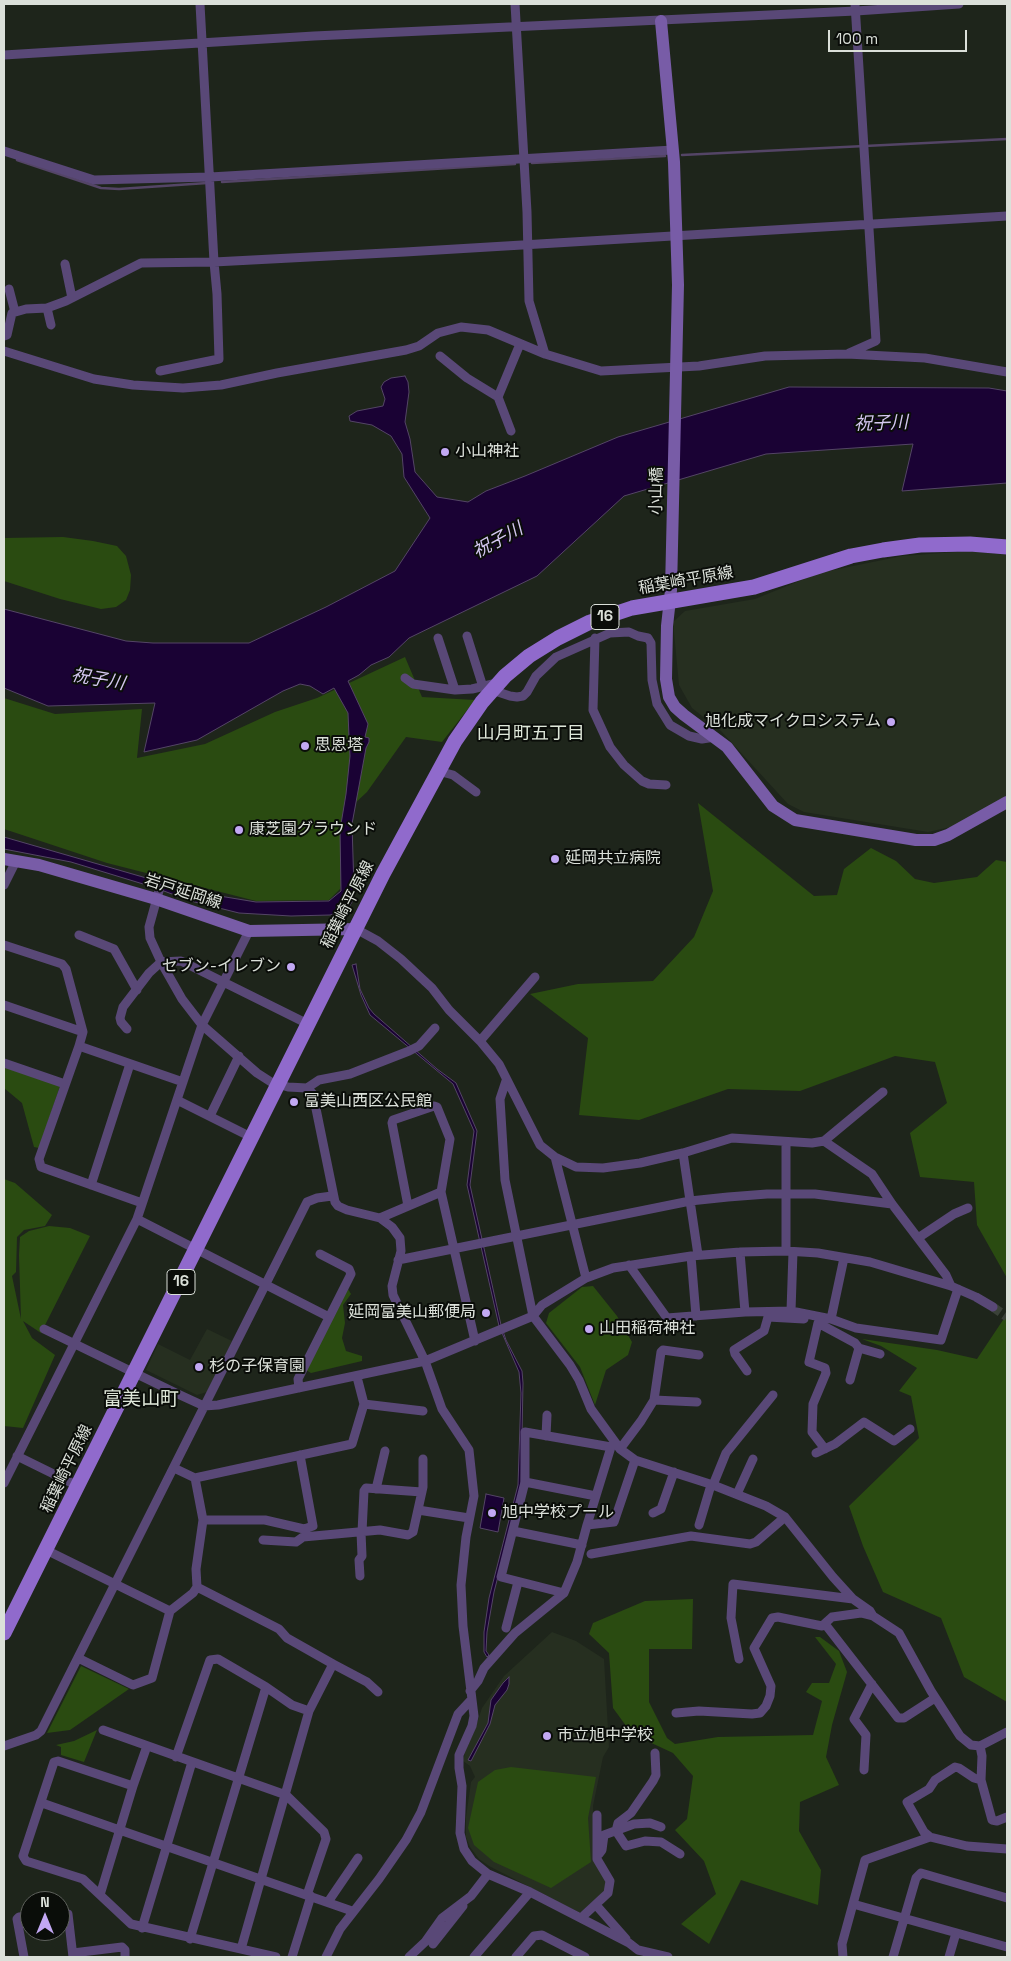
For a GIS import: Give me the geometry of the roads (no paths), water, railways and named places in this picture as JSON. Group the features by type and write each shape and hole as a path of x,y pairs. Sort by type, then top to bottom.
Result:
{"main road":[{"name":"稲葉崎平原線","path":"6,1625 46,1550 356,929 438,771 455,741 492,687 529,656 558,638 590,622 670,596 754,587 851,556 883,550 920,545 970,544 1007,547"}],"street":[{"path":"160,371 219,359 200,4"},
{"path":"515,4 528,244 529,301 546,354"},
{"path":"4,55 517,26 660,21 855,7 959,4"},
{"path":"846,354 876,341 863,142 861,75 855,7"},
{"name":"小山橋","path":"660,21 673,150 677,235 677,368 666,679 669,697 675,707 693,723 727,747 773,806 795,820 916,840 934,840 948,835 1007,802"},
{"path":"4,152 94,180 210,177 673,150"},
{"path":"4,336 7,335 12,313 26,309 47,308 72,298 141,263 214,262 1007,216"},
{"path":"65,264 72,298"},
{"path":"9,289 15,312"},
{"path":"47,308 51,325"},
{"path":"4,351 94,379 133,386 183,388 221,384 277,372 406,350 419,346 438,333 461,328 488,330 546,354 601,371 677,368 765,356 846,354 925,358 1007,372"},
{"path":"498,397 520,344"},
{"path":"440,356 467,378 498,397 511,431"},
{"path":"405,678 412,684 455,690 492,687 510,696 523,696 536,676 556,657 595,638 610,633 629,632 648,638 651,643 652,680 657,704 670,726 689,736 702,739 715,737"},
{"path":"467,636 492,687"},
{"path":"438,638 455,690"},
{"path":"595,638 593,710 610,747 624,766 642,781 650,784 666,785"},
{"path":"652,680 666,679"},
{"path":"438,771 453,775 476,792"},
{"path":"4,884 10,860"},
{"name":"岩戸延岡線","path":"10,860 68,873 156,899 249,930 356,929"},
{"path":"162,880 149,927 150,938 161,962 182,999 202,1025 257,1073 288,1087 307,1088 318,1080 350,1074 419,1046 435,1028"},
{"path":"356,929 378,941 401,959 432,988 449,1010 480,1041 499,1064 506,1081 540,1144 555,1157 576,1167 603,1168 640,1163 683,1154 732,1138 812,1143 824,1141 883,1092"},
{"path":"4,1483 137,1219 202,1025 249,930"},
{"path":"79,935 114,949 137,990"},
{"path":"4,945 62,964 66,969 83,1032 39,1160 41,1167 142,1203"},
{"path":"127,1028 120,1018 123,1007 149,972 161,962 181,961 308,1024"},
{"path":"480,1041 536,977"},
{"path":"4,1005 83,1032"},
{"path":"79,1046 183,1082"},
{"path":"210,1116 239,1056"},
{"path":"4,1063 65,1084"},
{"path":"91,1185 130,1064"},
{"path":"506,1081 500,1098 505,1180 533,1316 570,1365 579,1380 591,1409 616,1447 635,1460 737,1494 766,1506 785,1517 832,1577 853,1599 870,1611 873,1616"},
{"path":"307,1088 315,1098 332,1196 338,1206 380,1218 392,1227 400,1238 401,1252 392,1291 425,1361 442,1409 469,1450 474,1496 469,1518 461,1585 463,1626 474,1716 472,1726 459,1755 458,1768 462,1786 460,1833 464,1849 472,1860 488,1874 530,1892 629,1943 638,1950 668,1957"},
{"path":"177,1100 253,1138"},
{"path":"408,1206 392,1123 393,1120 434,1106 437,1107 450,1139 441,1192 475,1341"},
{"path":"629,1265 666,1318 744,1312 791,1311 831,1319 856,1328 941,1340 955,1288 872,1174 824,1141"},
{"path":"786,1142 786,1194 790,1251 791,1311"},
{"path":"683,1154 690,1201 696,1316"},
{"path":"555,1157 586,1278"},
{"path":"380,1218 441,1192"},
{"path":"398,1260 690,1201 728,1196 786,1194 837,1196 892,1204"},
{"path":"4,1746 36,1735 41,1731 307,1202 317,1198 332,1196"},
{"path":"918,1238 954,1214 968,1208"},
{"path":"137,1219 329,1317"},
{"path":"44,1329 204,1406 218,1405 356,1377 425,1361 533,1316 542,1305 586,1278 613,1268 694,1255 790,1251 870,1262 955,1288 976,1297 993,1308"},
{"path":"740,1252 744,1312"},
{"path":"299,1388 298,1379 351,1274 350,1269 320,1254"},
{"path":"831,1319 844,1258"},
{"path":"747,1371 734,1350 764,1331 768,1317 798,1318 852,1332 856,1328"},
{"path":"818,1323 855,1343 859,1348 880,1354"},
{"path":"818,1323 809,1362 825,1368 826,1373 813,1404 812,1432 825,1449"},
{"path":"850,1380 859,1348"},
{"path":"326,1957 340,1929 379,1879 406,1840 421,1812 458,1714 471,1696 484,1668 516,1633 564,1594 577,1562 586,1525 596,1496 616,1447 642,1421 654,1400 661,1352 663,1350 699,1355"},
{"path":"174,1468 195,1478 352,1444 364,1404 356,1377"},
{"path":"699,1525 712,1485 726,1453 773,1395"},
{"path":"654,1400 697,1402"},
{"path":"364,1404 423,1411"},
{"path":"546,1415 546,1436"},
{"path":"816,1453 835,1444 864,1422 894,1441 910,1429"},
{"path":"564,1594 501,1577 525,1482 525,1432 616,1447"},
{"path":"376,1489 385,1451"},
{"path":"203,1520 265,1520 304,1529 313,1526 300,1455"},
{"path":"17,1456 78,1486"},
{"path":"263,1540 296,1542 303,1537 380,1530 408,1535 413,1532 422,1492 423,1459"},
{"path":"737,1494 753,1459"},
{"path":"586,1525 614,1522 635,1460"},
{"path":"653,1513 662,1509 674,1472"},
{"path":"78,1658 132,1685 152,1678 170,1611 193,1593 196,1587 196,1569 203,1520 195,1478"},
{"path":"525,1482 596,1496"},
{"path":"360,1576 359,1560 362,1556 364,1491 366,1488 422,1492"},
{"path":"418,1510 469,1518"},
{"path":"591,1554 691,1536 750,1544 756,1542 785,1517"},
{"path":"513,1532 582,1545"},
{"path":"46,1550 170,1611"},
{"path":"506,1628 518,1582"},
{"path":"738,1659 730,1618 732,1584 853,1599"},
{"path":"196,1587 279,1629 287,1638 367,1682 378,1692"},
{"path":"676,1713 698,1711 760,1713 766,1706 770,1696 770,1686 754,1648 772,1618 778,1617 822,1626 832,1617 861,1613 873,1616 899,1634 935,1698 960,1736 971,1745 980,1746 1007,1732"},
{"path":"825,1624 898,1718 904,1718 935,1698"},
{"path":"176,1757 210,1660 218,1659 266,1687 292,1705 309,1711"},
{"path":"241,1949 309,1711 333,1664"},
{"path":"864,1770 866,1735 854,1719 872,1684"},
{"path":"190,1939 266,1687"},
{"path":"103,1730 286,1795 324,1832 326,1839 292,1957"},
{"path":"100,1895 132,1786 146,1746"},
{"path":"980,1746 982,1756 981,1780 992,1820 997,1821 1007,1817"},
{"path":"655,1753 656,1775 631,1814 618,1823 616,1831 626,1846 645,1841 661,1842 680,1854"},
{"path":"132,1786 58,1761 54,1762 23,1856 26,1861 84,1879 131,1924 190,1939 276,1957"},
{"path":"142,1928 192,1762"},
{"path":"981,1780 954,1767 935,1780 929,1789 907,1802 924,1832 930,1837 967,1846 1007,1849"},
{"path":"42,1803 309,1895 352,1912"},
{"path":"581,1918 608,1893 610,1881 597,1859 597,1816"},
{"path":"597,1859 602,1850 604,1835 634,1824 650,1823 660,1827"},
{"path":"843,1957 842,1944 865,1860 930,1837"},
{"path":"328,1902 358,1858"},
{"path":"893,1957 916,1878 921,1873 1007,1898"},
{"path":"433,1944 488,1874"},
{"path":"474,1957 530,1892"},
{"path":"409,1957 425,1942 442,1918 472,1896"},
{"path":"854,1904 1007,1947"},
{"path":"596,1905 629,1943"},
{"path":"20,1917 17,1920 20,1936"},
{"path":"70,1930 73,1955 122,1947 125,1950 126,1957"},
{"path":"949,1957 956,1933"},
{"path":"516,1957 534,1936 542,1935 585,1957"},
{"path":"21,1941 24,1957"}],"water":[{"name":"祝子川","path":"405,376 409,392 405,422 410,439 415,472 437,497 468,502 486,491 618,437 789,387 989,388 1007,391 1007,483 902,491 913,444 766,454 624,496 537,576 409,638 389,657 371,665 348,681 368,724 365,737 369,738 369,742 366,748 352,824 354,889 352,902 349,907 341,912 330,915 291,916 239,913 191,901 153,887 71,862 4,849 4,837 195,892 256,902 329,901 341,891 340,830 350,756 348,713 334,688 323,694 310,686 300,684 283,691 197,740 144,752 155,703 48,706 4,688 4,609 126,641 153,643 249,643 326,607 395,571 430,518 404,477 402,454 391,436 372,425 350,421 349,416 357,411 383,406 385,399 381,387 384,382 391,378"},
{"path":"356,964 360,989 369,1008 437,1069 456,1083 477,1131 470,1185 501,1325 506,1340 522,1371 523,1383 521,1487 494,1592 487,1632 486,1651 489,1655 487,1657 484,1652 484,1632 489,1598 518,1485 521,1393 519,1372 499,1326 467,1185 474,1131 453,1084 370,1015 361,995 352,965"},
{"name":"旭中学校プール","path":"486,1494 504,1498 498,1532 480,1528"},
{"path":"509,1677 507,1690 495,1705 490,1724 471,1761 468,1760 488,1723 491,1700"}],"waterway":[{"path":"682,155 1007,139"},
{"path":"532,163 665,156"},
{"path":"17,160 101,188 119,189 207,183"},
{"path":"222,182 515,164"}],"tunnel":[{"path":"993,1307 1007,1317"}],"place":[{"name":"小山神社","path":"445,452"},
{"name":"旭化成マイクロシステム","path":"891,722"},
{"name":"思恩塔","path":"305,746"},
{"name":"康芝園グラウンド","path":"239,830"},
{"name":"延岡共立病院","path":"555,859"},
{"name":"セブン-イレブン","path":"291,967"},
{"name":"富美山西区公民館","path":"294,1102"},
{"name":"延岡富美山郵便局","path":"486,1313"},
{"name":"山田稲荷神社","path":"589,1329"},
{"name":"杉の子保育園","path":"199,1367"},
{"name":"旭中学校プール","path":"492,1513"},
{"name":"市立旭中学校","path":"547,1736"}],"district":[{"name":"山月町五丁目","path":"531,734"},
{"name":"富美山町","path":"141,1400"}]}
